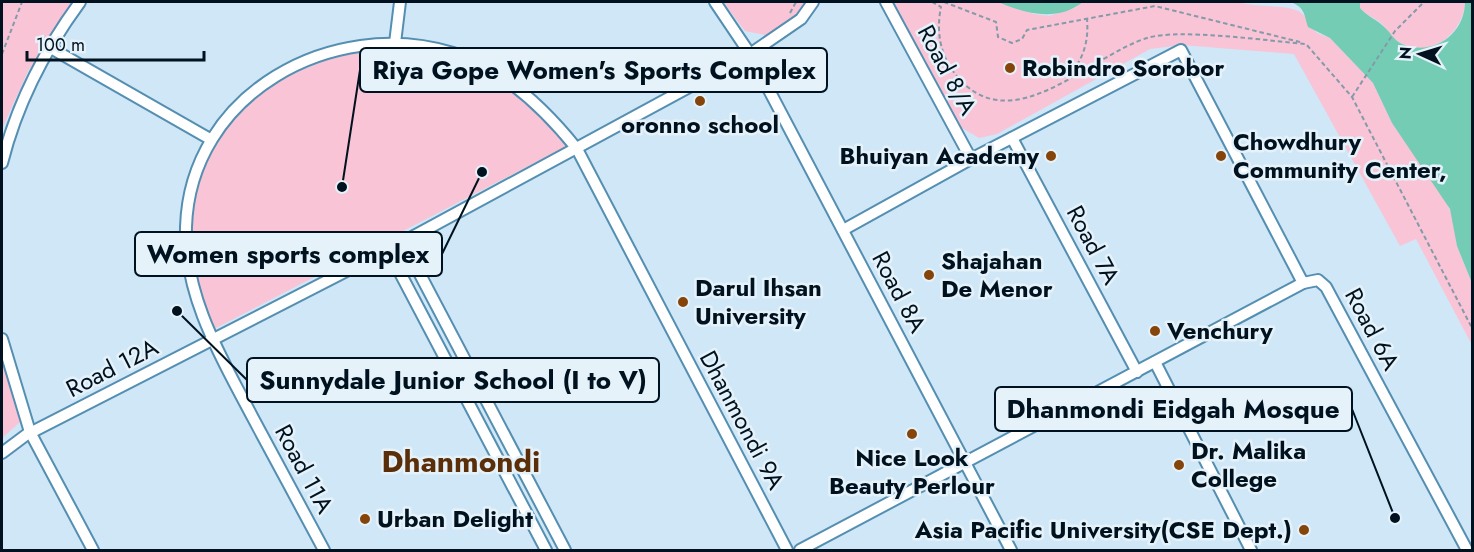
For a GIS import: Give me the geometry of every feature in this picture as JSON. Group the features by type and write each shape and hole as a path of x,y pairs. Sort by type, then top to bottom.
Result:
{"street":[{"path":"2,163 10,129 49,47 80,2"},
{"path":"395,44 400,2"},
{"path":"715,2 750,54 801,20 813,2"},
{"name":"Road 8/A","path":"886,2 971,159"},
{"name":"Road 11A","path":"324,550 213,342 191,277 186,227 190,189 210,139 252,92 300,64 348,48 395,44 453,54 499,76 528,97 557,124 577,149"},
{"path":"49,47 210,139"},
{"path":"800,550 1303,283 1181,50 971,159 843,230"},
{"name":"Road 12A","path":"2,453 30,432 213,342 577,149 750,54"},
{"name":"Road 8A","path":"750,54 1011,550"},
{"name":"Road 7A","path":"1012,138 1137,372"},
{"name":"Dhanmondi 9A","path":"577,149 787,550"},
{"path":"403,242 566,550"},
{"path":"388,250 546,550"},
{"name":"Road 6A","path":"1303,283 1318,280 1326,287 1467,550"},
{"path":"2,339 30,432 93,550"},
{"path":"1155,362 1251,550"}],"path":[{"path":"2,54 22,2"},
{"path":"789,15 796,2"},
{"path":"932,2 942,7 939,32 949,67 961,82 977,93 999,100 1024,99 1047,92 1066,79 1148,38 1182,35 1306,44"},
{"path":"944,2 996,22 998,37 1012,43 1022,39 1027,30 1155,6 1306,44 1352,97 1473,328"},
{"path":"1352,97 1395,31 1424,2"},
{"path":"1066,79 1076,68 1084,51 1087,19"}],"shaded area":[{"path":"2,2 85,2 29,69 2,129"},
{"path":"723,2 805,2 791,22 770,36 745,31"},
{"path":"890,2 998,2 1034,14 1049,16 1074,8 1083,2 1239,2 1298,11 1317,33 1330,38 1373,83 1392,123 1444,197 1453,217 1457,246 1472,283 1472,345 1416,239 1400,246 1294,54 1182,45 1150,49 997,134 979,138 962,128"},
{"path":"998,2 1083,2 1063,12 1041,14 1019,10"},
{"path":"1291,2 1360,2 1360,8 1385,27 1399,42 1414,47 1425,47 1436,45 1453,33 1464,14 1465,2 1472,2 1472,283 1457,246 1450,209 1392,123 1373,83 1330,38 1308,27 1301,9"},
{"path":"1360,2 1465,2 1465,5 1457,27 1450,35 1431,47 1420,48 1395,40 1382,24 1360,8"},
{"path":"405,49 433,54 479,69 515,92 571,144 214,329 195,273 192,254 192,222 196,192 205,164 218,139 236,116 257,96 283,79 350,50"},
{"path":"2,357 20,422 2,438"}],"place":[{"name":"Robindro Sorobor","path":"1010,68"},
{"name":"oronno school","path":"700,101"},
{"name":"Bhuiyan Academy","path":"1051,156"},
{"name":"Chowdhury Community Center,","path":"1221,156"},
{"name":"Women sports complex","path":"482,172"},
{"name":"Riya Gope Women's Sports Complex","path":"342,187"},
{"name":"Shajahan De Menor","path":"929,275"},
{"name":"Darul Ihsan University","path":"683,302"},
{"name":"Sunnydale Junior School (I to V)","path":"177,311"},
{"name":"Venchury","path":"1155,331"},
{"name":"Nice Look Beauty Perlour","path":"912,434"},
{"name":"Dr. Malika College","path":"1179,465"},
{"name":"Dhanmondi Eidgah Mosque","path":"1395,518"},
{"name":"Urban Delight","path":"365,519"},
{"name":"Asia Pacific University(CSE Dept.)","path":"1304,530"}],"district":[{"name":"Dhanmondi","path":"461,462"}]}
